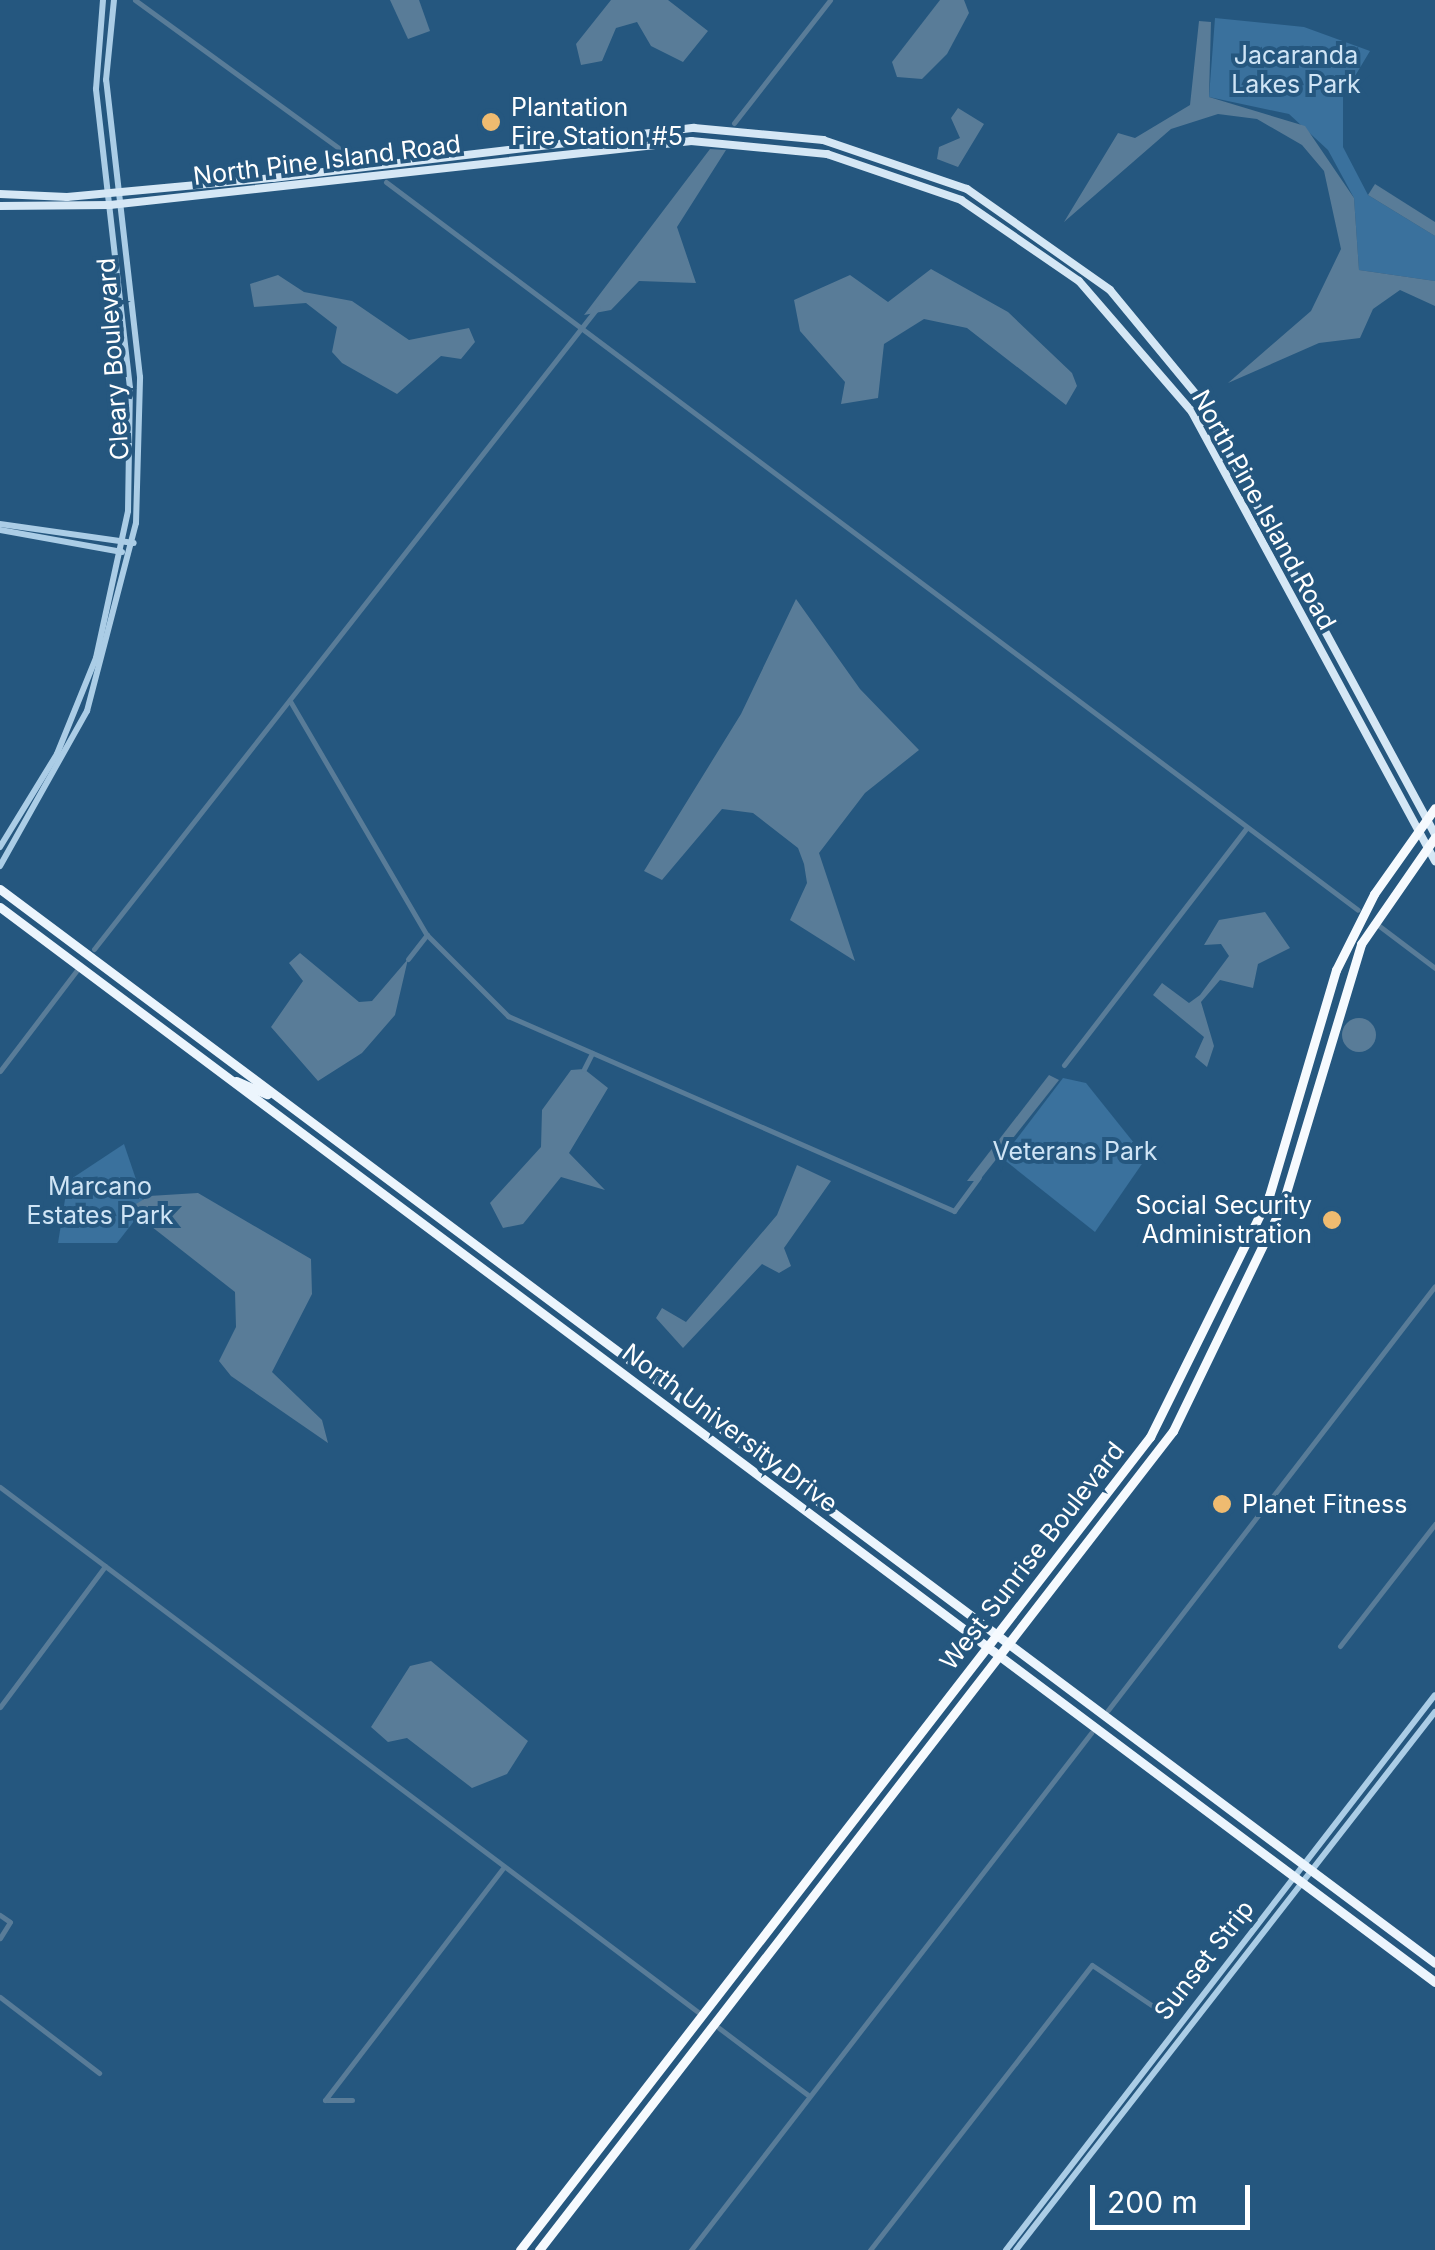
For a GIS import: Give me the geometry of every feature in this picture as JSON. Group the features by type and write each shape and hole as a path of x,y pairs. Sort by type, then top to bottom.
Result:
{"highway":[{"name":"West Sunrise Boulevard","path":"520,2250 1150,1437 1189,1368 1268,1196 1321,1008 1357,924 1435,808"},
{"name":"West Sunrise Boulevard","path":"539,2250 1157,1454 1197,1387 1282,1206 1365,936 1382,906 1435,836"},
{"path":"626,2112 626,2137"}],"main road":[{"name":"North Pine Island Road","path":"0,194 114,194 694,128 823,140 967,189 1110,290 1199,398 1435,836"},
{"name":"North Pine Island Road","path":"0,206 115,205 690,141 827,154 962,200 1079,281 1192,412 1415,833 1435,862"},
{"name":"North University Drive","path":"0,889 1435,1964"},
{"name":"North University Drive","path":"0,907 1435,1982"},
{"path":"164,1027 245,1071"},
{"path":"234,1080 296,1109"},
{"path":"344,1163 358,1157"},
{"path":"720,1445 751,1452"},
{"path":"847,1540 864,1537"},
{"path":"858,1549 881,1549"},
{"path":"1422,1972 1435,1964"}],"street":[{"name":"Cleary Boulevard","path":"104,0 95,60 114,194"},
{"name":"Cleary Boulevard","path":"0,847 67,734 122,552 132,406 105,62 114,0"},
{"name":"Cleary Boulevard","path":"0,866 80,729 134,542 141,396 115,205"},
{"path":"0,527 134,542"},
{"path":"0,527 132,553"},
{"name":"Sunset Strip","path":"1307,1869 1435,1696"},
{"name":"Sunset Strip","path":"1006,2250 1435,1712"},
{"name":"Sunset Strip","path":"1016,2250 1298,1880"}],"green space":[{"name":"Jacaranda Lakes Park","path":"1215,18 1304,27 1370,51 1343,96 1343,147 1368,195 1435,236 1435,281 1359,270 1354,198 1328,150 1289,114 1209,97"},
{"name":"Veterans Park","path":"1063,1078 1086,1083 1146,1158 1095,1232 1002,1158"},
{"name":"Marcano Estates Park","path":"124,1144 143,1200 138,1216 117,1243 58,1243 68,1181"}],"shaded area":[{"path":"390,0 419,0 430,31 408,39"},
{"path":"611,0 668,0 708,31 683,62 651,46 637,22 616,28 602,61 581,65 576,44"},
{"path":"940,0 964,0 969,13 947,54 922,79 897,77 892,62"},
{"path":"1199,21 1211,22 1209,97 1305,126 1354,198 1359,270 1435,281 1435,306 1400,290 1373,309 1360,338 1319,343 1228,383 1311,311 1341,249 1324,171 1302,145 1257,119 1218,114 1171,129 1064,222 1118,133 1135,138 1190,105"},
{"path":"958,108 984,124 958,167 937,159 939,147 960,138 951,118"},
{"path":"710,149 726,150 677,227 696,283 639,281 611,310 584,315"},
{"path":"1375,184 1435,222 1435,236 1368,195"},
{"path":"931,269 1008,312 1072,373 1077,386 1066,405 967,328 924,319 884,344 878,398 841,404 845,382 800,331 794,300 850,275 888,302"},
{"path":"278,275 304,292 352,301 409,340 469,328 475,342 461,359 441,356 397,394 342,363 332,352 337,327 306,303 254,307 250,284"},
{"path":"796,599 860,689 919,750 865,793 819,853 855,961 790,920 807,883 804,864 798,848 753,813 722,809 662,880 644,871 741,714"},
{"path":"1265,912 1290,948 1258,964 1253,988 1220,980 1201,1002 1214,1046 1207,1067 1195,1057 1204,1037 1153,995 1162,983 1189,1003 1200,995 1229,956 1221,944 1204,945 1219,920"},
{"path":"300,953 359,1002 372,1001 408,959 395,1015 362,1053 318,1081 271,1027 303,981 289,963"},
{"path":"1359,1018 1371,1023 1376,1035 1371,1047 1359,1052 1347,1047 1342,1035 1347,1023"},
{"path":"584,1069 608,1088 569,1153 605,1190 561,1177 523,1224 503,1228 490,1203 541,1147 542,1110 571,1070"},
{"path":"1049,1075 1059,1080 979,1181 967,1181"},
{"path":"797,1165 831,1181 784,1248 791,1266 779,1273 762,1264 683,1348 656,1318 662,1308 686,1322 777,1215"},
{"path":"198,1193 311,1259 312,1294 272,1372 322,1420 328,1443 231,1376 219,1361 236,1327 235,1292 138,1216 136,1204 149,1196"},
{"path":"431,1661 528,1741 507,1774 472,1788 407,1738 388,1742 371,1727 410,1666"}],"waterway":[{"path":"135,0 354,159"},
{"path":"734,123 830,0"},
{"path":"386,182 1358,910"},
{"path":"94,949 598,307"},
{"path":"290,701 427,935 508,1016 954,1211 979,1177"},
{"path":"1064,1065 1246,829"},
{"path":"1378,925 1435,968"},
{"path":"408,959 427,935"},
{"path":"0,1071 77,970"},
{"path":"584,1069 592,1053"},
{"path":"1108,1710 1435,1286"},
{"path":"0,1487 698,2012"},
{"path":"1340,1646 1435,1524"},
{"path":"0,1707 105,1566"},
{"path":"691,2250 1091,1733"},
{"path":"352,2100 325,2100 504,1867"},
{"path":"0,1915 10,1922 0,1938"},
{"path":"870,2250 1092,1965 1166,2015"},
{"path":"0,1997 99,2073"},
{"path":"719,2028 808,2095"}],"place":[{"name":"Plantation Fire Station #5","path":"491,122"},
{"name":"Social Security Administration","path":"1332,1220"},
{"name":"Planet Fitness","path":"1222,1504"}]}
